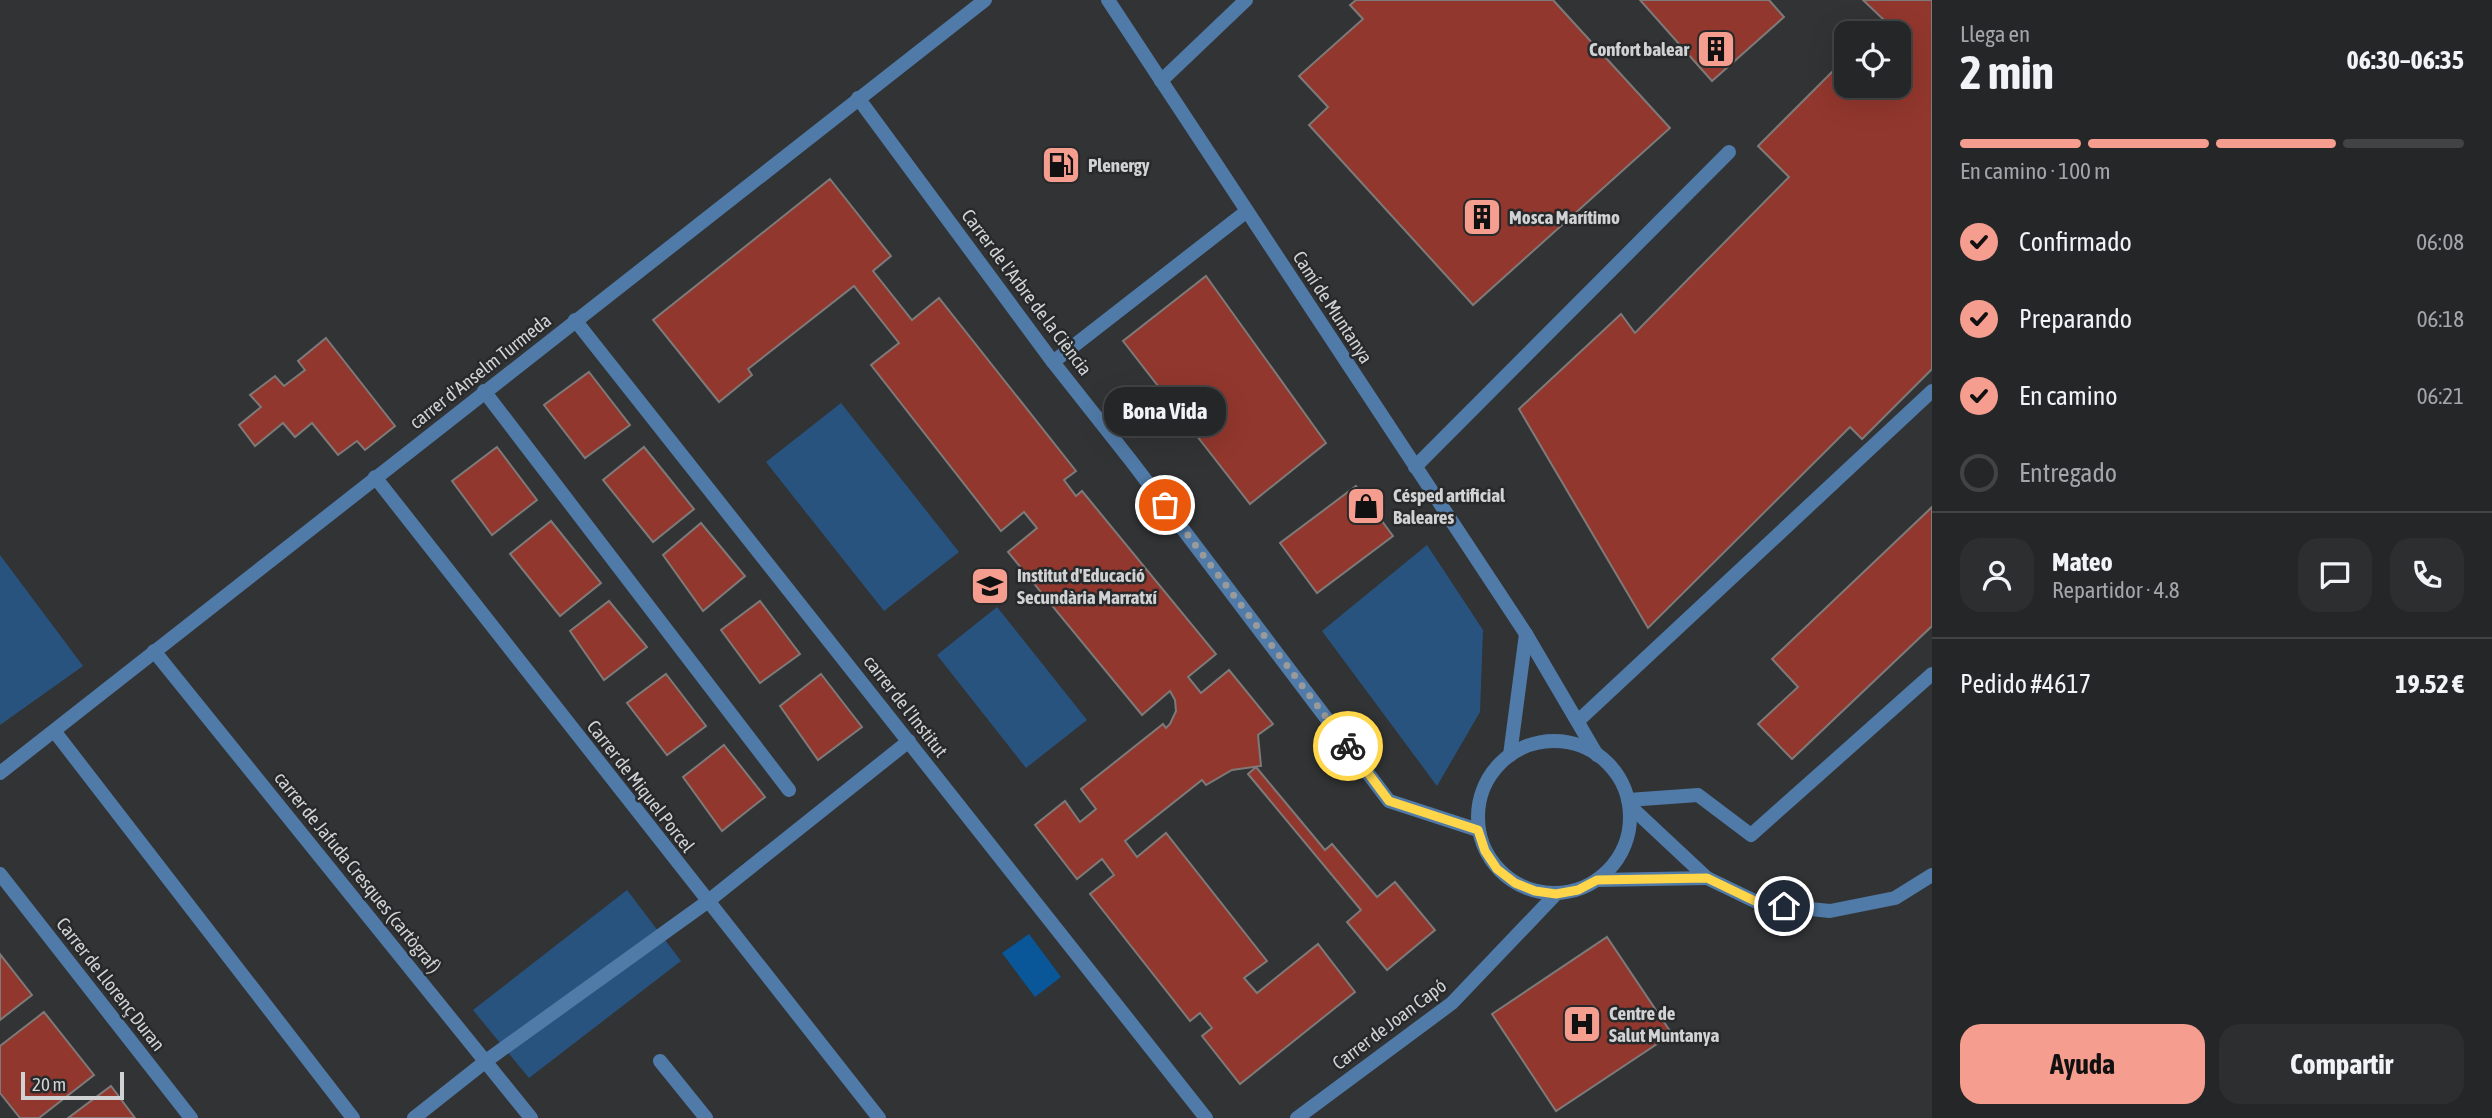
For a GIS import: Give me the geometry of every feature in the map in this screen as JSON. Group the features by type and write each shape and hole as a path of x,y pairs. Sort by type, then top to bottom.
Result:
{"street":[{"name":"carrer d'Anselm Turmeda","path":"0,773 985,0"},
{"name":"Camí de Muntanya","path":"1108,0 1526,634 1597,755"},
{"path":"1161,81 1245,0"},
{"name":"Carrer de l'Arbre de la Ciència","path":"858,98 1053,362 1389,801 1478,830"},
{"path":"1415,467 1729,152"},
{"path":"1053,362 1247,211"},
{"name":"carrer de l'Institut","path":"575,320 1206,1118"},
{"path":"484,391 789,790"},
{"path":"1578,722 1932,391"},
{"name":"Carrer de Miquel Porcel","path":"375,477 879,1118"},
{"path":"1510,755 1526,634"},
{"name":"carrer de Jafuda Cresques (cartògraf)","path":"154,651 531,1118"},
{"path":"1629,803 1698,795 1751,835 1932,674"},
{"path":"55,732 353,1118"},
{"path":"414,1118 486,1061 707,902 909,741"},
{"path":"1629,803 1630,822 1625,845 1614,864 1597,880 1578,890 1556,894 1535,891 1515,883 1497,869 1485,851 1478,830 1478,809 1483,788 1494,769 1510,755 1532,744 1556,741 1580,746 1597,755 1616,775 1629,803 1707,878 1761,904 1830,911 1895,898 1932,875"},
{"name":"Carrer de Llorenç Duran","path":"0,874 191,1118"},
{"path":"1597,880 1707,878"},
{"name":"Carrer de Joan Capó","path":"1297,1118 1452,1003 1556,894"},
{"path":"660,1061 706,1118"}],"shaded area":[{"path":"841,403 959,552 884,611 766,462"},
{"path":"1427,545 1483,630 1480,712 1437,786 1322,631"},
{"path":"0,555 83,666 0,725"},
{"path":"997,607 1087,720 1026,768 937,655"},
{"path":"627,890 681,961 529,1078 473,1010"},
{"path":"1029,934 1061,977 1035,997 1002,953"}],"building":[{"name":"Mosca Marítimo","path":"1356,0 1553,0 1670,128 1473,305 1309,125 1328,107 1299,76 1363,19 1350,5"},
{"name":"Confort balear","path":"1640,0 1769,0 1784,17 1712,81"},
{"path":"1863,0 1932,0 1932,369 1862,439 1850,427 1648,628 1519,409 1621,314 1635,333 1789,177 1758,146 1834,70 1834,98 1911,98 1911,21 1884,20"},
{"path":"830,179 891,256 873,271 912,320 939,298 1076,471 1064,480 1076,496 1082,491 1216,654 1188,677 1201,693 1229,670 1273,724 1258,735 1261,766 1232,770 1206,785 1202,780 1125,841 1137,857 1166,833 1267,961 1244,978 1257,993 1318,944 1355,992 1240,1084 1202,1036 1212,1028 1200,1013 1190,1021 1090,894 1114,875 1102,859 1077,879 1035,825 1065,801 1080,822 1096,809 1081,789 1163,724 1166,728 1170,724 1176,711 1175,700 1170,691 1142,715 1008,552 1037,528 1024,512 1001,531 871,365 899,343 854,286 748,369 752,375 719,402 653,320"},
{"path":"1206,276 1326,443 1250,504 1123,341"},
{"path":"326,338 395,426 365,450 357,441 338,455 312,423 295,437 283,423 255,446 239,425 261,407 250,395 275,376 284,386 305,370 298,361"},
{"path":"589,372 630,425 585,458 544,405"},
{"path":"497,447 537,500 492,535 452,481"},
{"path":"644,447 694,509 653,542 603,480"},
{"path":"1356,486 1393,536 1317,593 1280,543"},
{"path":"1932,507 1932,626 1792,759 1758,724 1798,687 1772,659"},
{"path":"551,521 601,583 560,616 510,554"},
{"path":"701,523 745,576 703,611 663,555"},
{"path":"609,601 647,647 604,680 570,631"},
{"path":"760,601 800,654 760,683 721,630"},
{"path":"666,674 706,726 667,755 627,703"},
{"path":"821,674 862,727 818,760 780,706"},
{"path":"724,745 765,797 722,831 683,777"},
{"path":"1256,767 1325,850 1332,844 1377,897 1395,882 1435,930 1387,970 1347,922 1361,910 1248,774"},
{"name":"Centre de Salut Muntanya","path":"1607,937 1672,1034 1556,1111 1492,1014"},
{"path":"0,954 32,995 0,1020"},
{"path":"44,1012 94,1075 39,1118 20,1118 0,1093 0,1046"},
{"path":"111,1086 135,1118 68,1118"}],"way so far":[{"path":"1165,505 1348,746"}],"place":[{"name":"Confort balear","path":"1716,49"},
{"name":"Plenergy","path":"1061,165"},
{"name":"Mosca Marítimo","path":"1482,217"},
{"name":"Bona Vida","path":"1165,505"},
{"name":"Césped artificial Baleares","path":"1366,506"},
{"name":"Institut d'Educació Secundària Marratxí","path":"990,586"},
{"name":"Centre de Salut Muntanya","path":"1582,1024"}],"route":[{"path":"1348,746 1389,801 1478,830 1485,851 1497,869 1515,883 1535,891 1556,894 1578,890 1597,880 1707,878 1761,904 1784,906"}]}
